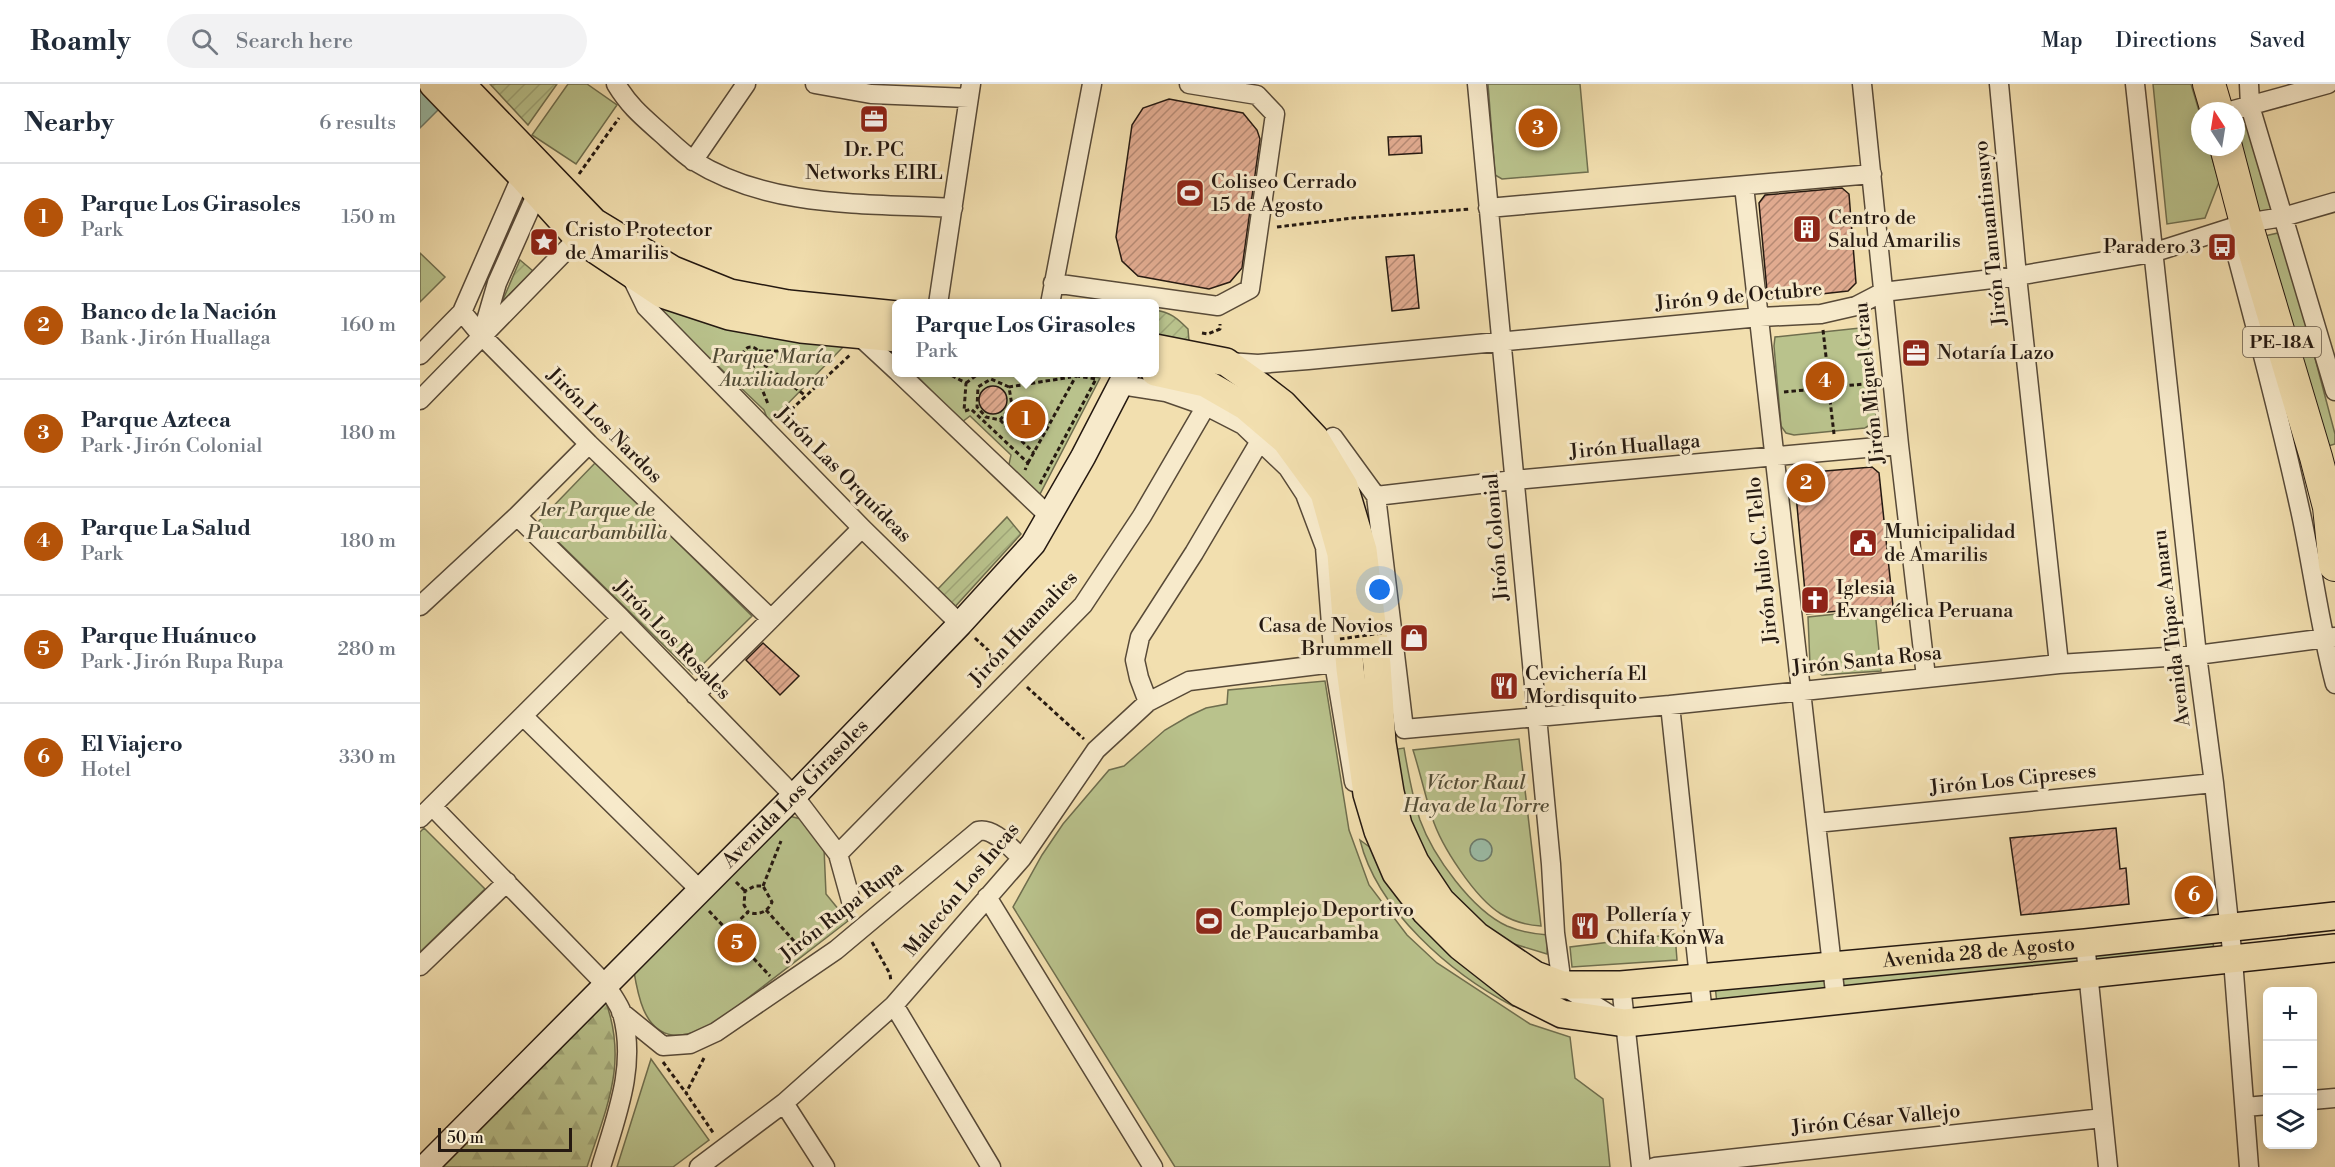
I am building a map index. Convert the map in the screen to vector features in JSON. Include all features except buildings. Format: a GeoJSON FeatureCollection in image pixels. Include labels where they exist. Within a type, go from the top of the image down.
{"type":"FeatureCollection","features":[{"type":"Feature","properties":{"kind":"highway"},"geometry":{"type":"LineString","coordinates":[[2209,84],[2214,102]]}},
{"type":"Feature","properties":{"kind":"highway","name":"PE-18A"},"geometry":{"type":"LineString","coordinates":[[2227,156],[2238,226],[2326,454],[2334,549]]}},
{"type":"Feature","properties":{"kind":"main road"},"geometry":{"type":"LineString","coordinates":[[433,84],[469,102],[533,175],[578,238],[662,294],[729,316],[860,337],[892,338]]}},
{"type":"Feature","properties":{"kind":"main road"},"geometry":{"type":"LineString","coordinates":[[533,175],[566,193],[594,222],[606,230],[673,270],[730,293],[788,304],[892,314]]}},
{"type":"Feature","properties":{"kind":"main road"},"geometry":{"type":"LineString","coordinates":[[1159,349],[1226,362]]}},
{"type":"Feature","properties":{"kind":"main road","name":"Avenida 28 de Agosto"},"geometry":{"type":"LineString","coordinates":[[1226,362],[1283,404],[1315,438],[1344,486],[1363,550],[1377,665],[1382,743],[1390,792],[1398,825],[1414,862],[1441,901],[1477,936],[1535,975],[1562,984],[1621,985],[2085,943],[2335,916]]}},
{"type":"Feature","properties":{"kind":"main road","name":"Avenida 28 de Agosto"},"geometry":{"type":"LineString","coordinates":[[1159,373],[1205,383],[1245,406],[1286,441],[1324,493],[1341,554],[1350,669],[1367,794],[1396,873],[1426,912],[1460,946],[1520,993],[1562,1014],[1625,1023],[2335,948]]}},
{"type":"Feature","properties":{"kind":"main road","name":"Avenida Los Girasoles"},"geometry":{"type":"LineString","coordinates":[[425,1167],[606,985],[704,900],[794,796],[960,624],[1033,544],[1124,379]]}},
{"type":"Feature","properties":{"kind":"street"},"geometry":{"type":"LineString","coordinates":[[616,84],[629,105],[693,161],[736,182],[771,194],[802,199],[953,208]]}},
{"type":"Feature","properties":{"kind":"street"},"geometry":{"type":"LineString","coordinates":[[693,161],[746,84]]}},
{"type":"Feature","properties":{"kind":"street"},"geometry":{"type":"LineString","coordinates":[[815,84],[871,94],[970,91],[939,299]]}},
{"type":"Feature","properties":{"kind":"street"},"geometry":{"type":"LineString","coordinates":[[1051,299],[1092,84]]}},
{"type":"Feature","properties":{"kind":"street"},"geometry":{"type":"LineString","coordinates":[[1053,283],[1218,306],[1250,289],[1275,114],[1257,89],[1189,84]]}},
{"type":"Feature","properties":{"kind":"street","name":"Jirón Colonial"},"geometry":{"type":"LineString","coordinates":[[1477,84],[1537,716],[1555,933],[1562,984]]}},
{"type":"Feature","properties":{"kind":"street","name":"Jirón Miguel Grau"},"geometry":{"type":"LineString","coordinates":[[1862,84],[1892,381],[1926,678]]}},
{"type":"Feature","properties":{"kind":"street","name":"Jirón Tanuantinsuyo"},"geometry":{"type":"LineString","coordinates":[[1999,84],[2017,276],[2059,664]]}},
{"type":"Feature","properties":{"kind":"street","name":"Avenida Túpac Amaru"},"geometry":{"type":"LineString","coordinates":[[2135,84],[2152,253],[2233,960],[2249,1167]]}},
{"type":"Feature","properties":{"kind":"street"},"geometry":{"type":"LineString","coordinates":[[2249,84],[2250,106],[2283,217],[2326,330],[2335,391]]}},
{"type":"Feature","properties":{"kind":"street"},"geometry":{"type":"LineString","coordinates":[[2245,107],[2328,84]]}},
{"type":"Feature","properties":{"kind":"street"},"geometry":{"type":"LineString","coordinates":[[1488,208],[1872,174]]}},
{"type":"Feature","properties":{"kind":"street"},"geometry":{"type":"LineString","coordinates":[[420,355],[462,312],[533,175]]}},
{"type":"Feature","properties":{"kind":"street"},"geometry":{"type":"LineString","coordinates":[[481,335],[533,175]]}},
{"type":"Feature","properties":{"kind":"street","name":"Jirón Julio C. Tello"},"geometry":{"type":"LineString","coordinates":[[1744,186],[1836,1001]]}},
{"type":"Feature","properties":{"kind":"street"},"geometry":{"type":"LineString","coordinates":[[2335,202],[2283,217],[2238,226],[2329,638],[2335,684]]}},
{"type":"Feature","properties":{"kind":"street","name":"Jirón 9 de Octubre"},"geometry":{"type":"LineString","coordinates":[[1226,362],[1272,363],[1760,317],[1821,314],[1856,306],[1883,292],[2017,276],[2152,253],[2238,226]]}},
{"type":"Feature","properties":{"kind":"street"},"geometry":{"type":"LineString","coordinates":[[420,400],[578,238]]}},
{"type":"Feature","properties":{"kind":"street","name":"Jirón Las Orquídeas"},"geometry":{"type":"LineString","coordinates":[[629,273],[646,307],[862,528],[960,624]]}},
{"type":"Feature","properties":{"kind":"street","name":"Jirón Los Nardos"},"geometry":{"type":"LineString","coordinates":[[462,312],[481,335],[589,444],[770,618]]}},
{"type":"Feature","properties":{"kind":"street"},"geometry":{"type":"LineString","coordinates":[[860,337],[892,366]]}},
{"type":"Feature","properties":{"kind":"street"},"geometry":{"type":"LineString","coordinates":[[903,377],[1049,516]]}},
{"type":"Feature","properties":{"kind":"street"},"geometry":{"type":"LineString","coordinates":[[1124,379],[1206,406],[1243,425],[1288,468],[1305,494],[1325,547],[1334,663],[1350,770],[1366,824],[1386,850]]}},
{"type":"Feature","properties":{"kind":"street","name":"Jirón Huamalies"},"geometry":{"type":"LineString","coordinates":[[837,854],[1083,605],[1142,516],[1206,406]]}},
{"type":"Feature","properties":{"kind":"street"},"geometry":{"type":"LineString","coordinates":[[1333,437],[1376,496]]}},
{"type":"Feature","properties":{"kind":"street"},"geometry":{"type":"LineString","coordinates":[[1149,702],[1139,678],[1135,660],[1140,637],[1194,553],[1260,441]]}},
{"type":"Feature","properties":{"kind":"street"},"geometry":{"type":"LineString","coordinates":[[421,601],[517,516],[589,444]]}},
{"type":"Feature","properties":{"kind":"street","name":"Jirón Huallaga"},"geometry":{"type":"LineString","coordinates":[[1376,496],[1514,480],[1899,445]]}},
{"type":"Feature","properties":{"kind":"street","name":"Jirón Santa Rosa"},"geometry":{"type":"LineString","coordinates":[[1376,496],[1404,729],[1670,705],[2059,664],[2197,655],[2329,638]]}},
{"type":"Feature","properties":{"kind":"street","name":"Jirón Los Rosales"},"geometry":{"type":"LineString","coordinates":[[517,516],[621,618],[794,796],[837,854],[851,901]]}},
{"type":"Feature","properties":{"kind":"street"},"geometry":{"type":"LineString","coordinates":[[695,695],[862,528]]}},
{"type":"Feature","properties":{"kind":"street"},"geometry":{"type":"LineString","coordinates":[[601,1167],[625,1090],[627,1046],[621,1012],[606,985],[507,882],[426,812],[621,618]]}},
{"type":"Feature","properties":{"kind":"street","name":"Malecón Los Incas"},"geometry":{"type":"LineString","coordinates":[[699,1167],[784,1103],[894,1005],[1022,858],[1096,750],[1149,702],[1189,681],[1334,663]]}},
{"type":"Feature","properties":{"kind":"street"},"geometry":{"type":"LineString","coordinates":[[1670,705],[1703,1015]]}},
{"type":"Feature","properties":{"kind":"street"},"geometry":{"type":"LineString","coordinates":[[523,716],[704,900]]}},
{"type":"Feature","properties":{"kind":"street","name":"Jirón Los Cipreses"},"geometry":{"type":"LineString","coordinates":[[1816,823],[2214,783]]}},
{"type":"Feature","properties":{"kind":"street","name":"Jirón Rupa Rupa"},"geometry":{"type":"LineString","coordinates":[[663,1046],[690,1044],[716,1032],[836,950],[978,831],[984,829],[992,832],[1022,858]]}},
{"type":"Feature","properties":{"kind":"street"},"geometry":{"type":"LineString","coordinates":[[420,966],[507,882]]}},
{"type":"Feature","properties":{"kind":"street"},"geometry":{"type":"LineString","coordinates":[[987,897],[1153,1167]]}},
{"type":"Feature","properties":{"kind":"street"},"geometry":{"type":"LineString","coordinates":[[2085,943],[2108,1167]]}},
{"type":"Feature","properties":{"kind":"street"},"geometry":{"type":"LineString","coordinates":[[1562,984],[1625,1023]]}},
{"type":"Feature","properties":{"kind":"street"},"geometry":{"type":"LineString","coordinates":[[1621,985],[1641,1167]]}},
{"type":"Feature","properties":{"kind":"street"},"geometry":{"type":"LineString","coordinates":[[894,1005],[991,1167]]}},
{"type":"Feature","properties":{"kind":"street"},"geometry":{"type":"LineString","coordinates":[[621,1012],[663,1046]]}},
{"type":"Feature","properties":{"kind":"street"},"geometry":{"type":"LineString","coordinates":[[2317,1100],[2335,1098]]}},
{"type":"Feature","properties":{"kind":"street"},"geometry":{"type":"LineString","coordinates":[[784,1103],[825,1167]]}},
{"type":"Feature","properties":{"kind":"street"},"geometry":{"type":"LineString","coordinates":[[2245,1107],[2263,1105]]}},
{"type":"Feature","properties":{"kind":"street","name":"Jirón César Vallejo"},"geometry":{"type":"LineString","coordinates":[[1654,1167],[2103,1118]]}},
{"type":"Feature","properties":{"kind":"path"},"geometry":{"type":"LineString","coordinates":[[566,193],[629,105]]}},
{"type":"Feature","properties":{"kind":"path"},"geometry":{"type":"LineString","coordinates":[[1259,230],[1353,218],[1488,208]]}},
{"type":"Feature","properties":{"kind":"path"},"geometry":{"type":"LineString","coordinates":[[1821,314],[1828,374]]}},
{"type":"Feature","properties":{"kind":"path"},"geometry":{"type":"LineString","coordinates":[[768,432],[806,396],[860,337]]}},
{"type":"Feature","properties":{"kind":"path"},"geometry":{"type":"LineString","coordinates":[[743,357],[745,348],[756,348],[759,351],[758,360],[752,364]]}},
{"type":"Feature","properties":{"kind":"path"},"geometry":{"type":"LineString","coordinates":[[743,357],[752,364],[770,412]]}},
{"type":"Feature","properties":{"kind":"path"},"geometry":{"type":"LineString","coordinates":[[720,364],[743,357]]}},
{"type":"Feature","properties":{"kind":"path"},"geometry":{"type":"LineString","coordinates":[[758,360],[806,396]]}},
{"type":"Feature","properties":{"kind":"path"},"geometry":{"type":"LineString","coordinates":[[1828,374],[1838,375],[1842,386],[1839,395],[1830,400],[1819,397],[1816,389],[1818,378],[1828,374]]}},
{"type":"Feature","properties":{"kind":"path"},"geometry":{"type":"LineString","coordinates":[[955,377],[966,383]]}},
{"type":"Feature","properties":{"kind":"path"},"geometry":{"type":"LineString","coordinates":[[964,411],[966,383],[974,377]]}},
{"type":"Feature","properties":{"kind":"path"},"geometry":{"type":"LineString","coordinates":[[1034,453],[1000,420],[986,417],[977,407],[978,387],[991,379],[1009,387],[1070,377]]}},
{"type":"Feature","properties":{"kind":"path"},"geometry":{"type":"LineString","coordinates":[[1022,475],[1075,377]]}},
{"type":"Feature","properties":{"kind":"path"},"geometry":{"type":"LineString","coordinates":[[1038,488],[1096,379],[1083,377]]}},
{"type":"Feature","properties":{"kind":"path"},"geometry":{"type":"LineString","coordinates":[[1842,386],[1892,381]]}},
{"type":"Feature","properties":{"kind":"path"},"geometry":{"type":"LineString","coordinates":[[1000,420],[1012,406],[1009,387]]}},
{"type":"Feature","properties":{"kind":"path"},"geometry":{"type":"LineString","coordinates":[[1768,394],[1816,389]]}},
{"type":"Feature","properties":{"kind":"path"},"geometry":{"type":"LineString","coordinates":[[1830,400],[1836,451]]}},
{"type":"Feature","properties":{"kind":"path"},"geometry":{"type":"LineString","coordinates":[[955,404],[964,411]]}},
{"type":"Feature","properties":{"kind":"path"},"geometry":{"type":"LineString","coordinates":[[1012,406],[1049,425]]}},
{"type":"Feature","properties":{"kind":"path"},"geometry":{"type":"LineString","coordinates":[[964,411],[970,409],[1028,463]]}},
{"type":"Feature","properties":{"kind":"path"},"geometry":{"type":"LineString","coordinates":[[1340,639],[1382,633]]}},
{"type":"Feature","properties":{"kind":"path"},"geometry":{"type":"LineString","coordinates":[[763,886],[783,833]]}},
{"type":"Feature","properties":{"kind":"path"},"geometry":{"type":"LineString","coordinates":[[735,881],[745,891],[744,905],[748,912]]}},
{"type":"Feature","properties":{"kind":"path"},"geometry":{"type":"LineString","coordinates":[[745,891],[755,886],[763,886]]}},
{"type":"Feature","properties":{"kind":"path"},"geometry":{"type":"LineString","coordinates":[[748,912],[760,913],[766,910],[772,902],[763,886]]}},
{"type":"Feature","properties":{"kind":"path"},"geometry":{"type":"LineString","coordinates":[[704,900],[729,932],[773,979]]}},
{"type":"Feature","properties":{"kind":"path"},"geometry":{"type":"LineString","coordinates":[[766,910],[806,953]]}},
{"type":"Feature","properties":{"kind":"path"},"geometry":{"type":"LineString","coordinates":[[729,932],[748,912]]}},
{"type":"Feature","properties":{"kind":"path"},"geometry":{"type":"LineString","coordinates":[[862,928],[877,948],[890,974],[894,1005]]}},
{"type":"Feature","properties":{"kind":"path"},"geometry":{"type":"LineString","coordinates":[[686,1093],[716,1032]]}},
{"type":"Feature","properties":{"kind":"path"},"geometry":{"type":"LineString","coordinates":[[663,1046],[661,1059],[724,1149]]}},
{"type":"Feature","properties":{"kind":"green space"},"geometry":{"type":"Polygon","coordinates":[[[490,84],[557,84],[528,125],[490,84]]]}},
{"type":"Feature","properties":{"kind":"green space"},"geometry":{"type":"Polygon","coordinates":[[[568,84],[587,84],[617,105],[576,164],[532,135],[568,84]]]}},
{"type":"Feature","properties":{"kind":"green space"},"geometry":{"type":"Polygon","coordinates":[[[1488,84],[1580,84],[1588,172],[1502,179],[1495,175],[1488,84]]]}},
{"type":"Feature","properties":{"kind":"green space"},"geometry":{"type":"Polygon","coordinates":[[[2153,84],[2191,84],[2196,102],[2191,102],[2191,156],[2212,156],[2219,182],[2205,218],[2167,224],[2153,84]]]}},
{"type":"Feature","properties":{"kind":"green space"},"geometry":{"type":"Polygon","coordinates":[[[2245,116],[2272,211],[2255,214],[2242,156],[2245,156],[2245,116]]]}},
{"type":"Feature","properties":{"kind":"green space"},"geometry":{"type":"Polygon","coordinates":[[[2278,233],[2310,330],[2286,336],[2260,237],[2278,233]]]}},
{"type":"Feature","properties":{"kind":"green space"},"geometry":{"type":"Polygon","coordinates":[[[420,253],[445,277],[420,302],[420,253]]]}},
{"type":"Feature","properties":{"kind":"green space"},"geometry":{"type":"Polygon","coordinates":[[[520,260],[533,271],[502,302],[520,260]]]}},
{"type":"Feature","properties":{"kind":"green space","name":"Parque María Auxiliadora"},"geometry":{"type":"Polygon","coordinates":[[[650,301],[847,343],[769,423],[764,410],[650,301]]]}},
{"type":"Feature","properties":{"kind":"green space"},"geometry":{"type":"Polygon","coordinates":[[[1159,311],[1169,314],[1188,329],[1189,341],[1159,337],[1159,311]]]}},
{"type":"Feature","properties":{"kind":"green space"},"geometry":{"type":"Polygon","coordinates":[[[1860,328],[1866,331],[1868,339],[1876,415],[1873,423],[1865,428],[1794,435],[1786,433],[1781,426],[1775,337],[1860,328]]]}},
{"type":"Feature","properties":{"kind":"green space"},"geometry":{"type":"Polygon","coordinates":[[[2311,343],[2335,434],[2335,444],[2321,448],[2296,347],[2311,343]]]}},
{"type":"Feature","properties":{"kind":"green space"},"geometry":{"type":"Polygon","coordinates":[[[918,377],[1100,378],[1039,496],[1008,469],[1011,455],[970,416],[962,422],[918,377]]]}},
{"type":"Feature","properties":{"kind":"green space","name":"1er Parque de Paucarbambilla"},"geometry":{"type":"Polygon","coordinates":[[[596,462],[752,616],[693,674],[538,522],[596,462]]]}},
{"type":"Feature","properties":{"kind":"green space"},"geometry":{"type":"Polygon","coordinates":[[[1007,517],[1021,534],[952,610],[936,591],[1007,517]]]}},
{"type":"Feature","properties":{"kind":"green space"},"geometry":{"type":"Polygon","coordinates":[[[1875,610],[1881,671],[1822,675],[1810,665],[1808,617],[1875,610]]]}},
{"type":"Feature","properties":{"kind":"green space","name":"Complejo Deportivo de Paucarbamba"},"geometry":{"type":"Polygon","coordinates":[[[1325,681],[1349,830],[1369,885],[1407,935],[1437,963],[1530,1024],[1570,1037],[1575,1078],[1603,1099],[1610,1167],[1175,1167],[1013,907],[1042,855],[1063,824],[1109,770],[1124,766],[1165,730],[1189,716],[1206,708],[1227,704],[1228,690],[1325,681]]]}},
{"type":"Feature","properties":{"kind":"green space","name":"Víctor Raul Haya de la Torre"},"geometry":{"type":"Polygon","coordinates":[[[1519,739],[1541,926],[1520,923],[1501,914],[1470,884],[1436,829],[1413,750],[1519,739]]]}},
{"type":"Feature","properties":{"kind":"green space"},"geometry":{"type":"Polygon","coordinates":[[[1404,748],[1412,793],[1420,820],[1444,865],[1480,908],[1494,918],[1517,930],[1548,935],[1547,954],[1501,940],[1446,887],[1413,836],[1391,750],[1404,748]]]}},
{"type":"Feature","properties":{"kind":"green space"},"geometry":{"type":"Polygon","coordinates":[[[789,816],[805,820],[824,848],[826,894],[848,921],[709,1028],[681,1035],[662,1032],[654,1025],[643,1008],[633,966],[789,816]]]}},
{"type":"Feature","properties":{"kind":"green space"},"geometry":{"type":"Polygon","coordinates":[[[424,828],[485,889],[420,952],[420,832],[424,828]]]}},
{"type":"Feature","properties":{"kind":"green space"},"geometry":{"type":"Polygon","coordinates":[[[1360,840],[1379,854],[1513,1001],[1513,1006],[1465,976],[1420,937],[1382,891],[1369,866],[1360,840]]]}},
{"type":"Feature","properties":{"kind":"green space"},"geometry":{"type":"Polygon","coordinates":[[[1675,934],[1677,960],[1572,967],[1570,947],[1675,934]]]}},
{"type":"Feature","properties":{"kind":"green space"},"geometry":{"type":"Polygon","coordinates":[[[2212,938],[2215,954],[2094,967],[2093,951],[2212,938]]]}},
{"type":"Feature","properties":{"kind":"green space"},"geometry":{"type":"Polygon","coordinates":[[[2081,952],[2082,969],[1843,990],[1841,973],[2081,952]]]}},
{"type":"Feature","properties":{"kind":"green space"},"geometry":{"type":"Polygon","coordinates":[[[1826,974],[1828,992],[1717,1004],[1715,985],[1826,974]]]}},
{"type":"Feature","properties":{"kind":"green space"},"geometry":{"type":"Polygon","coordinates":[[[604,997],[615,1042],[615,1063],[608,1103],[587,1167],[437,1167],[604,997]]]}},
{"type":"Feature","properties":{"kind":"green space"},"geometry":{"type":"Polygon","coordinates":[[[651,1059],[709,1140],[673,1167],[617,1167],[651,1059]]]}},
{"type":"Feature","properties":{"kind":"shaded area"},"geometry":{"type":"Polygon","coordinates":[[[420,84],[464,84],[420,128],[420,84]]]}},
{"type":"Feature","properties":{"kind":"shaded area"},"geometry":{"type":"Polygon","coordinates":[[[1481,839],[1489,842],[1492,850],[1489,858],[1481,861],[1473,858],[1470,850],[1473,842],[1481,839]]]}},
{"type":"Feature","properties":{"kind":"place","name":"Dr. PC Networks EIRL"},"geometry":{"type":"Point","coordinates":[874,119]}},
{"type":"Feature","properties":{"kind":"place","name":"Parque Azteca"},"geometry":{"type":"Point","coordinates":[1538,128]}},
{"type":"Feature","properties":{"kind":"place","name":"Coliseo Cerrado 15 de Agosto"},"geometry":{"type":"Point","coordinates":[1190,193]}},
{"type":"Feature","properties":{"kind":"place","name":"Centro de Salud Amarilis"},"geometry":{"type":"Point","coordinates":[1807,229]}},
{"type":"Feature","properties":{"kind":"place","name":"Cristo Protector de Amarilis"},"geometry":{"type":"Point","coordinates":[544,242]}},
{"type":"Feature","properties":{"kind":"place","name":"Paradero 3"},"geometry":{"type":"Point","coordinates":[2222,247]}},
{"type":"Feature","properties":{"kind":"place","name":"Notaría Lazo"},"geometry":{"type":"Point","coordinates":[1916,353]}},
{"type":"Feature","properties":{"kind":"place","name":"Parque La Salud"},"geometry":{"type":"Point","coordinates":[1825,381]}},
{"type":"Feature","properties":{"kind":"place","name":"Parque Los Girasoles"},"geometry":{"type":"Point","coordinates":[1026,419]}},
{"type":"Feature","properties":{"kind":"place","name":"Banco de la Nación"},"geometry":{"type":"Point","coordinates":[1806,483]}},
{"type":"Feature","properties":{"kind":"place","name":"Municipalidad de Amarilis"},"geometry":{"type":"Point","coordinates":[1863,543]}},
{"type":"Feature","properties":{"kind":"place","name":"Iglesia Evangélica Peruana"},"geometry":{"type":"Point","coordinates":[1815,600]}},
{"type":"Feature","properties":{"kind":"place","name":"Casa de Novios Brummell"},"geometry":{"type":"Point","coordinates":[1414,638]}},
{"type":"Feature","properties":{"kind":"place","name":"Cevichería El Mordisquito"},"geometry":{"type":"Point","coordinates":[1504,686]}},
{"type":"Feature","properties":{"kind":"place","name":"El Viajero"},"geometry":{"type":"Point","coordinates":[2194,895]}},
{"type":"Feature","properties":{"kind":"place","name":"Complejo Deportivo de Paucarbamba"},"geometry":{"type":"Point","coordinates":[1209,921]}},
{"type":"Feature","properties":{"kind":"place","name":"Pollería y Chifa KonWa"},"geometry":{"type":"Point","coordinates":[1585,926]}},
{"type":"Feature","properties":{"kind":"place","name":"Parque Huánuco"},"geometry":{"type":"Point","coordinates":[737,943]}}]}
